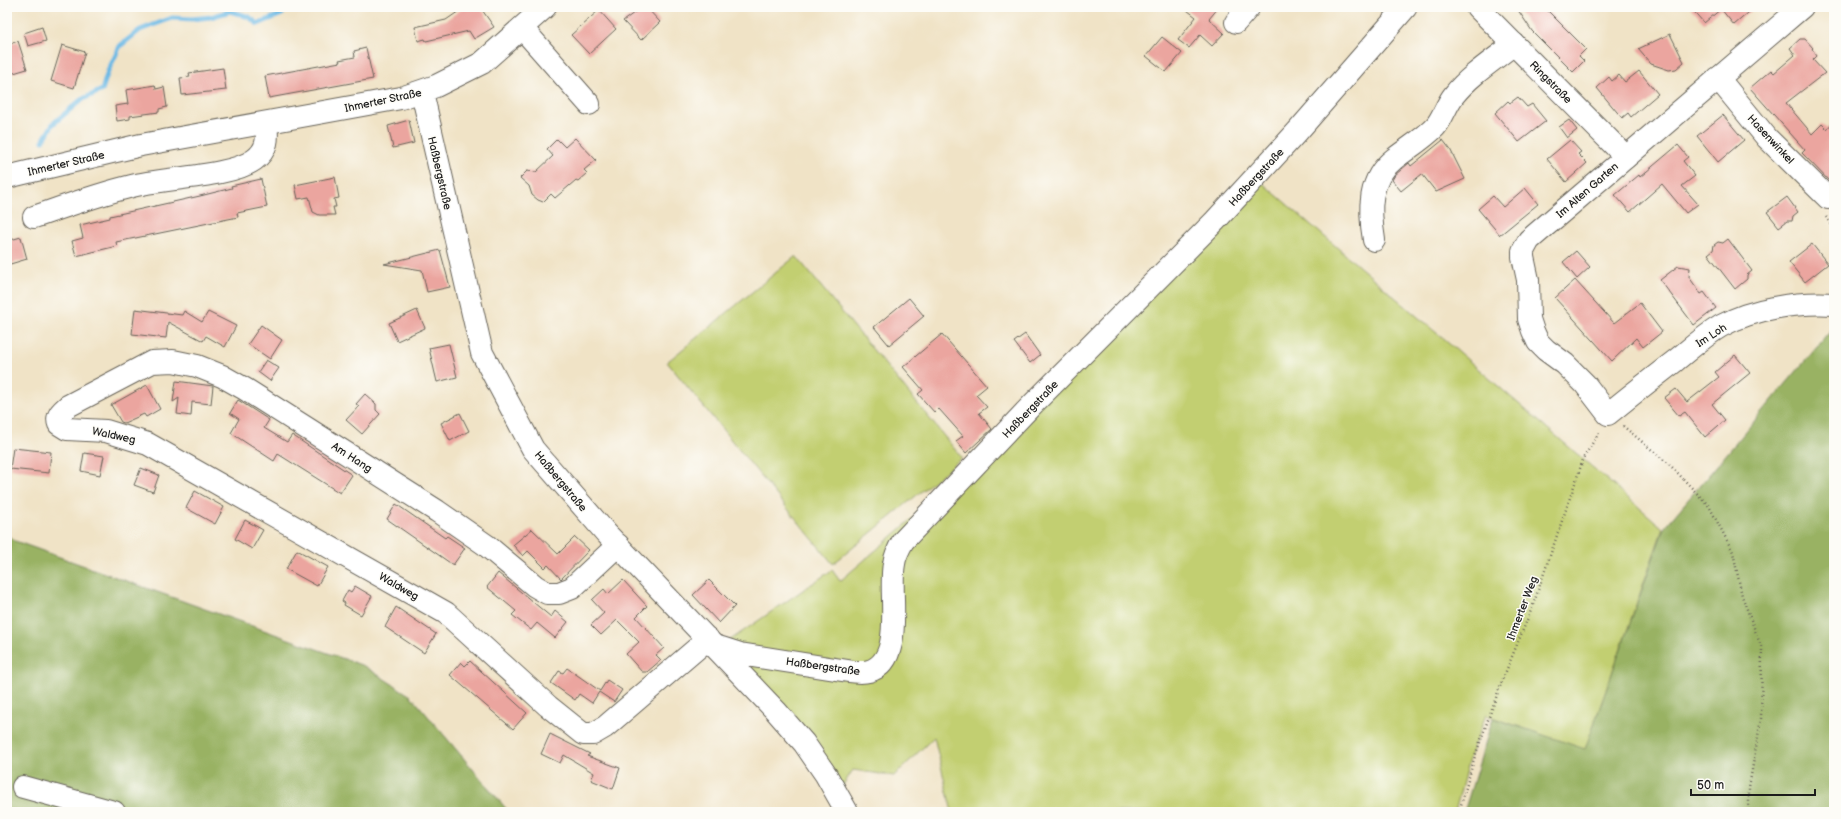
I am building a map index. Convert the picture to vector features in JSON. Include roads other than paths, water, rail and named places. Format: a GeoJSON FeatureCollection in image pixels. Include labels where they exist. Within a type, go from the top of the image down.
{"type":"FeatureCollection","features":[{"type":"Feature","properties":{"kind":"street","name":"Ihmerter Straße"},"geometry":{"type":"LineString","coordinates":[[7,177],[141,145],[401,98],[422,92],[482,62],[545,7]]}},
{"type":"Feature","properties":{"kind":"street","name":"Haßbergstraße"},"geometry":{"type":"LineString","coordinates":[[422,92],[482,353],[533,449],[578,502],[711,642],[740,654],[862,672],[870,671],[882,663],[891,649],[894,564],[897,552],[903,541],[1032,406],[1215,221],[1297,132],[1406,7]]}},
{"type":"Feature","properties":{"kind":"street","name":"Ringstraße"},"geometry":{"type":"LineString","coordinates":[[1477,7],[1626,157]]}},
{"type":"Feature","properties":{"kind":"street","name":"Im Alten Garten"},"geometry":{"type":"LineString","coordinates":[[1608,414],[1585,384],[1538,342],[1529,319],[1528,280],[1523,251],[1533,237],[1802,7]]}},
{"type":"Feature","properties":{"kind":"street"},"geometry":{"type":"LineString","coordinates":[[522,28],[590,104]]}},
{"type":"Feature","properties":{"kind":"street"},"geometry":{"type":"LineString","coordinates":[[1374,240],[1370,214],[1372,195],[1379,175],[1393,159],[1416,145],[1436,125],[1454,96],[1476,75],[1514,44]]}},
{"type":"Feature","properties":{"kind":"street","name":"Hasenwinkel"},"geometry":{"type":"LineString","coordinates":[[1718,78],[1768,138],[1828,198]]}},
{"type":"Feature","properties":{"kind":"street"},"geometry":{"type":"LineString","coordinates":[[34,217],[98,195],[133,186],[216,173],[247,164],[255,160],[266,147],[268,139],[266,123]]}},
{"type":"Feature","properties":{"kind":"street","name":"Im Loh"},"geometry":{"type":"LineString","coordinates":[[1608,414],[1695,345],[1722,326],[1756,313],[1778,308],[1820,303],[1834,304]]}},
{"type":"Feature","properties":{"kind":"street","name":"Am Hang"},"geometry":{"type":"LineString","coordinates":[[62,410],[152,362],[173,361],[192,364],[207,369],[245,389],[437,511],[486,545],[535,586],[547,593],[559,593],[572,588],[618,545]]}},
{"type":"Feature","properties":{"kind":"street","name":"Waldweg"},"geometry":{"type":"LineString","coordinates":[[62,410],[58,420],[63,428],[106,431],[148,444],[446,612],[548,706],[583,734],[594,734],[605,727],[711,642]]}},
{"type":"Feature","properties":{"kind":"street"},"geometry":{"type":"LineString","coordinates":[[711,642],[804,743],[826,775],[846,812]]}},
{"type":"Feature","properties":{"kind":"street"},"geometry":{"type":"LineString","coordinates":[[23,787],[114,812]]}},
{"type":"Feature","properties":{"kind":"waterway"},"geometry":{"type":"LineString","coordinates":[[43,141],[53,124],[81,100],[102,90],[108,71],[120,46],[140,30],[172,18],[192,19],[211,17],[230,11],[249,17],[258,24],[282,14]]}}]}
